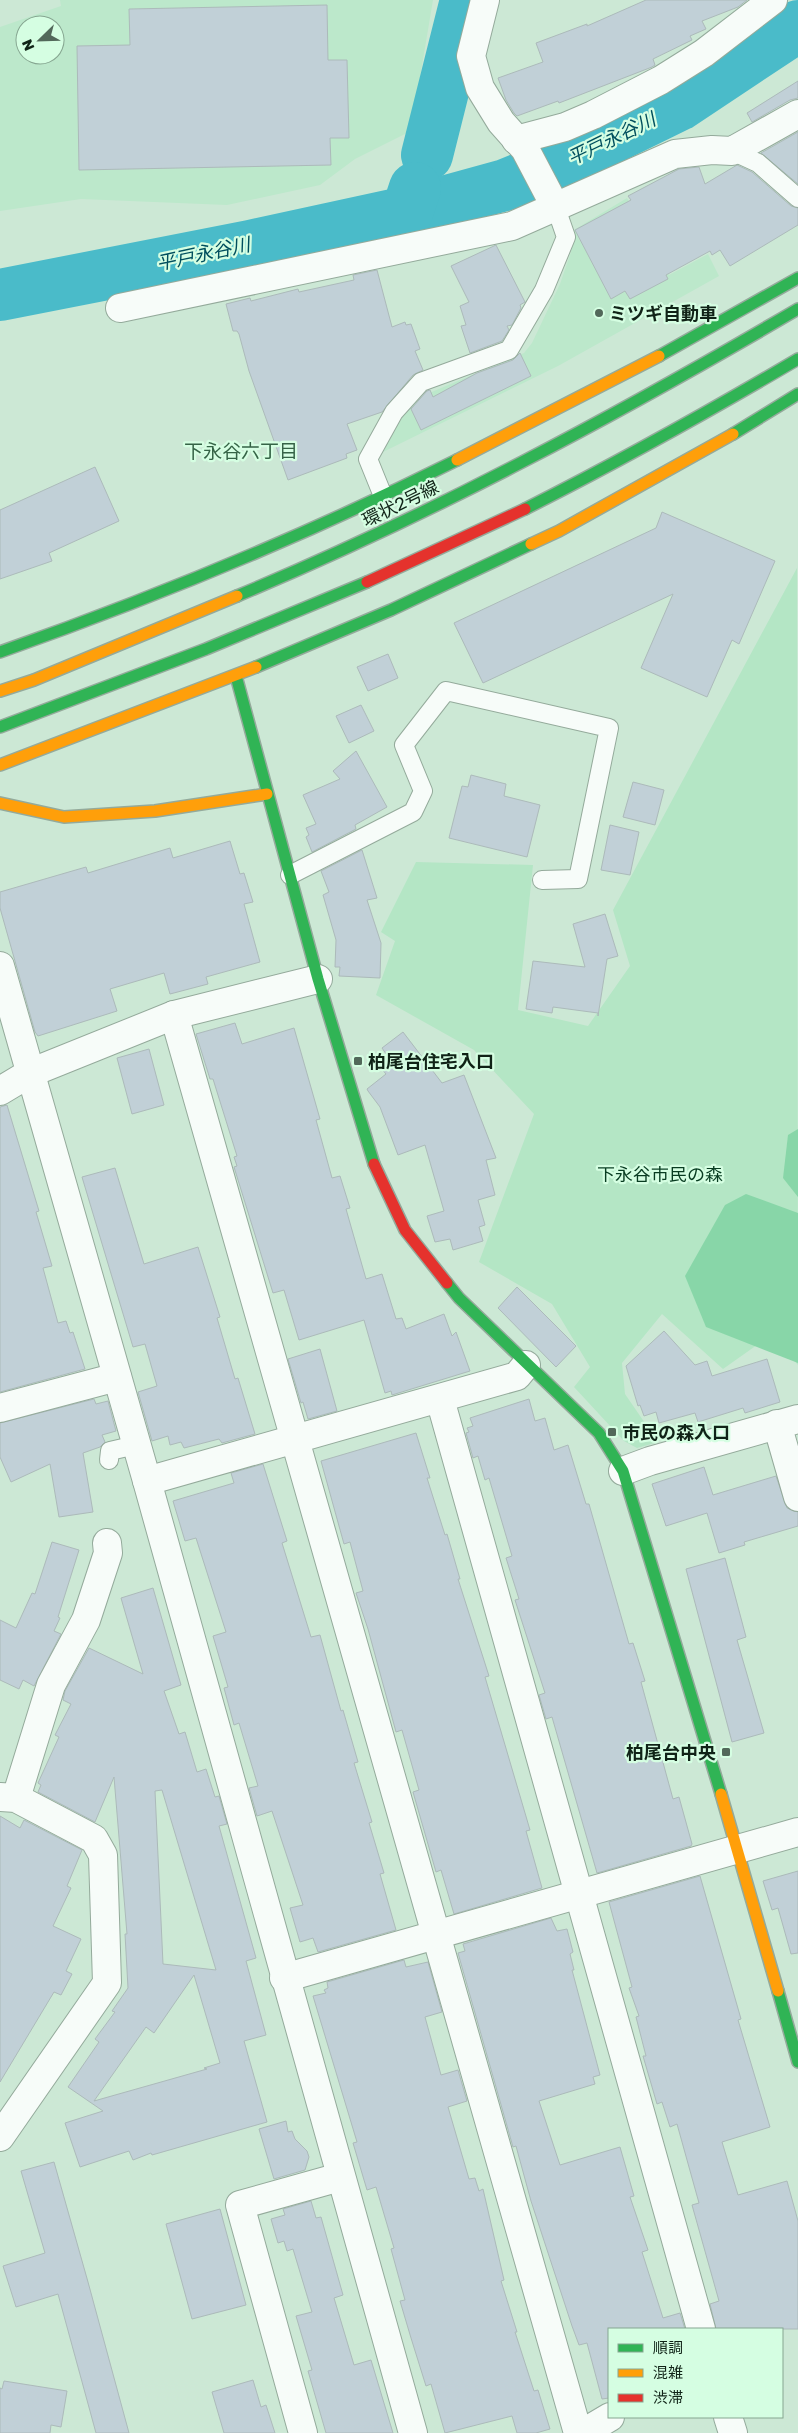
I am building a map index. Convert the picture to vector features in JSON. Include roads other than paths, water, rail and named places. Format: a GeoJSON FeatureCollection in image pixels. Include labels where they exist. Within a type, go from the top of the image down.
{"type":"FeatureCollection","features":[{"type":"Feature","properties":{"kind":"main road"},"geometry":{"type":"LineString","coordinates":[[0,652],[155,596],[382,496],[545,416],[754,305],[798,278]]}},
{"type":"Feature","properties":{"kind":"main road","name":"環状2号線"},"geometry":{"type":"LineString","coordinates":[[0,691],[34,680],[286,575],[364,540],[581,433],[707,364],[798,309]]}},
{"type":"Feature","properties":{"kind":"main road"},"geometry":{"type":"LineString","coordinates":[[0,727],[176,662],[293,615],[426,556],[544,499],[663,437],[798,359]]}},
{"type":"Feature","properties":{"kind":"main road"},"geometry":{"type":"LineString","coordinates":[[0,765],[236,676],[391,610],[558,531],[716,444],[798,394]]}},
{"type":"Feature","properties":{"kind":"main road"},"geometry":{"type":"LineString","coordinates":[[236,676],[318,979],[373,1162],[405,1230],[459,1298],[526,1365],[599,1433],[622,1471],[738,1849],[798,2062]]}},
{"type":"Feature","properties":{"kind":"main road"},"geometry":{"type":"LineString","coordinates":[[0,803],[64,817],[154,811],[268,794]]}},
{"type":"Feature","properties":{"kind":"street"},"geometry":{"type":"LineString","coordinates":[[485,0],[471,56],[480,88],[501,122],[520,144],[556,208]]}},
{"type":"Feature","properties":{"kind":"street"},"geometry":{"type":"LineString","coordinates":[[520,144],[593,115],[661,80],[704,52],[773,0]]}},
{"type":"Feature","properties":{"kind":"street"},"geometry":{"type":"LineString","coordinates":[[120,308],[512,226],[675,154],[712,150],[732,151],[798,114]]}},
{"type":"Feature","properties":{"kind":"street"},"geometry":{"type":"LineString","coordinates":[[0,966],[147,1481],[284,1978],[413,2433]]}},
{"type":"Feature","properties":{"kind":"street"},"geometry":{"type":"LineString","coordinates":[[0,1092],[30,1073],[174,1016],[318,979]]}},
{"type":"Feature","properties":{"kind":"street"},"geometry":{"type":"LineString","coordinates":[[174,1016],[434,1935],[578,2433]]}},
{"type":"Feature","properties":{"kind":"street"},"geometry":{"type":"LineString","coordinates":[[147,1481],[517,1376],[526,1365]]}},
{"type":"Feature","properties":{"kind":"street"},"geometry":{"type":"LineString","coordinates":[[0,1408],[117,1377]]}},
{"type":"Feature","properties":{"kind":"street"},"geometry":{"type":"LineString","coordinates":[[440,1399],[701,2328]]}},
{"type":"Feature","properties":{"kind":"street"},"geometry":{"type":"LineString","coordinates":[[622,1471],[788,1422],[798,1497]]}},
{"type":"Feature","properties":{"kind":"street"},"geometry":{"type":"LineString","coordinates":[[0,2137],[107,1983],[103,1855],[94,1839],[8,1797],[51,1685],[86,1620],[108,1553],[107,1543]]}},
{"type":"Feature","properties":{"kind":"street"},"geometry":{"type":"LineString","coordinates":[[284,1978],[798,1832]]}},
{"type":"Feature","properties":{"kind":"street"},"geometry":{"type":"LineString","coordinates":[[303,2433],[240,2205],[340,2177]]}},
{"type":"Feature","properties":{"kind":"street"},"geometry":{"type":"LineString","coordinates":[[583,2433],[608,2418]]}},
{"type":"Feature","properties":{"kind":"street"},"geometry":{"type":"LineString","coordinates":[[728,2418],[733,2433]]}},
{"type":"Feature","properties":{"kind":"lane"},"geometry":{"type":"LineString","coordinates":[[732,151],[758,163],[798,198]]}},
{"type":"Feature","properties":{"kind":"lane"},"geometry":{"type":"LineString","coordinates":[[382,496],[368,459],[394,412],[421,382],[509,350],[544,290],[566,237],[556,208]]}},
{"type":"Feature","properties":{"kind":"lane"},"geometry":{"type":"LineString","coordinates":[[290,876],[413,812],[423,791],[404,745],[446,692],[609,728],[578,878],[542,880]]}},
{"type":"Feature","properties":{"kind":"lane"},"geometry":{"type":"LineString","coordinates":[[109,1460],[110,1451],[136,1445]]}},
{"type":"Feature","properties":{"kind":"waterway","name":"平戸永谷川"},"geometry":{"type":"LineString","coordinates":[[427,155],[466,0]]}},
{"type":"Feature","properties":{"kind":"waterway","name":"平戸永谷川"},"geometry":{"type":"LineString","coordinates":[[407,212],[505,185],[567,160],[679,105],[798,26]]}},
{"type":"Feature","properties":{"kind":"waterway","name":"平戸永谷川"},"geometry":{"type":"LineString","coordinates":[[0,295],[250,246],[407,212],[415,188]]}},
{"type":"Feature","properties":{"kind":"place","name":"ミツギ自動車"},"geometry":{"type":"Point","coordinates":[599,313]}},
{"type":"Feature","properties":{"kind":"place","name":"柏尾台住宅入口"},"geometry":{"type":"Point","coordinates":[358,1061]}},
{"type":"Feature","properties":{"kind":"place","name":"市民の森入口"},"geometry":{"type":"Point","coordinates":[612,1432]}},
{"type":"Feature","properties":{"kind":"place","name":"柏尾台中央"},"geometry":{"type":"Point","coordinates":[726,1752]}},
{"type":"Feature","properties":{"kind":"district","name":"下永谷六丁目"},"geometry":{"type":"Point","coordinates":[241,450]}},
{"type":"Feature","properties":{"kind":"park label","name":"下永谷市民の森"},"geometry":{"type":"Point","coordinates":[660,1174]}}]}
